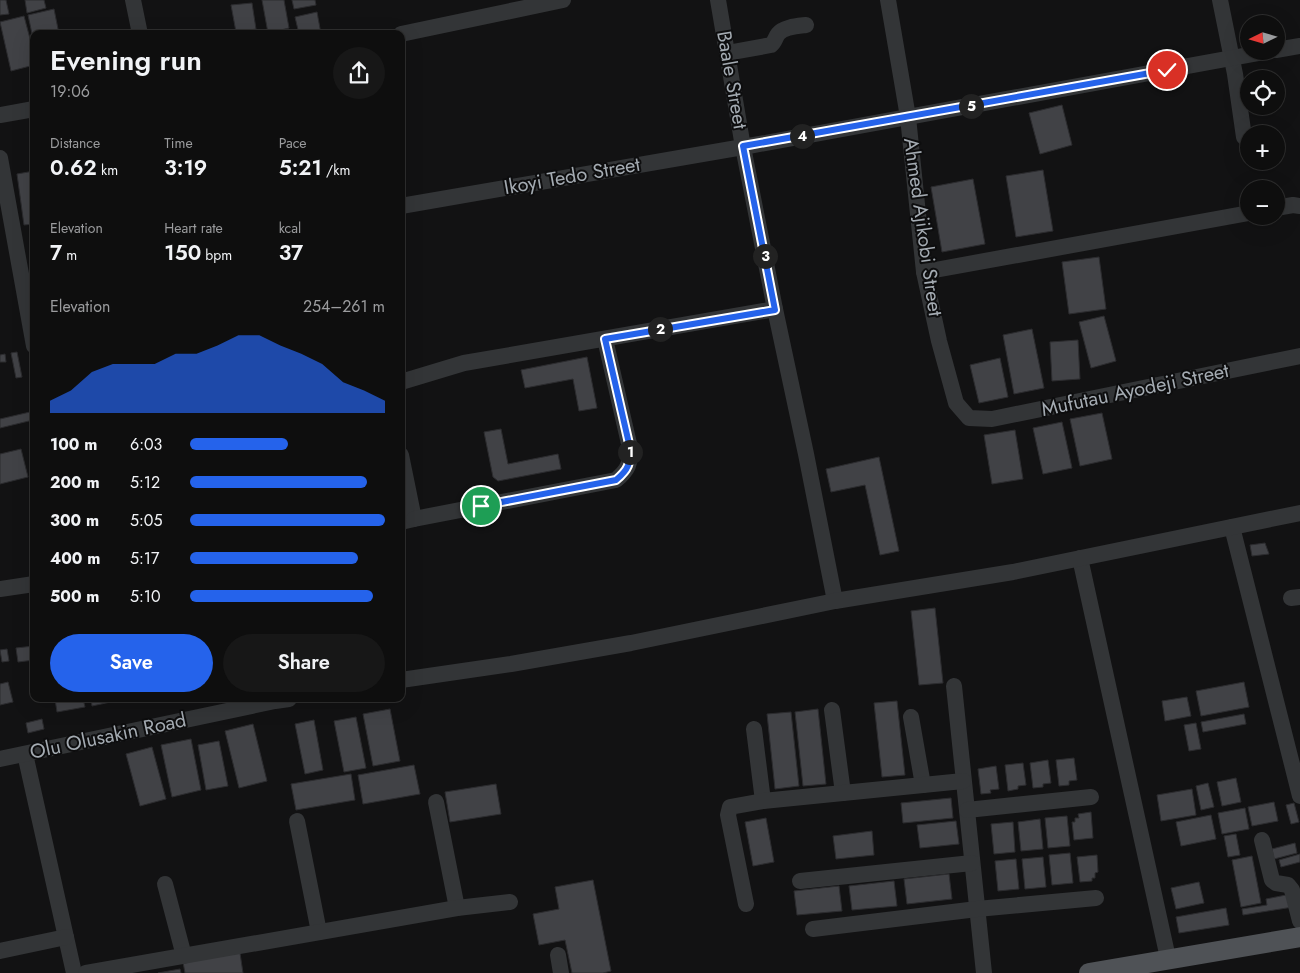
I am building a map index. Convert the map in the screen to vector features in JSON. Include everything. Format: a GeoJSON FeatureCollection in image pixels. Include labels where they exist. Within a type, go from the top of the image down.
{"type":"FeatureCollection","features":[{"type":"Feature","properties":{"kind":"main road"},"geometry":{"type":"LineString","coordinates":[[1089,973],[1300,937]]}},
{"type":"Feature","properties":{"kind":"street"},"geometry":{"type":"LineString","coordinates":[[133,0],[139,30]]}},
{"type":"Feature","properties":{"kind":"street"},"geometry":{"type":"LineString","coordinates":[[405,33],[540,2],[563,0]]}},
{"type":"Feature","properties":{"kind":"street","name":"Baale Street"},"geometry":{"type":"LineString","coordinates":[[718,0],[743,146],[775,310],[836,601]]}},
{"type":"Feature","properties":{"kind":"street","name":"Ahmed Ajikobi Street"},"geometry":{"type":"LineString","coordinates":[[888,0],[908,117],[924,272],[939,341],[956,403],[969,418]]}},
{"type":"Feature","properties":{"kind":"street"},"geometry":{"type":"LineString","coordinates":[[1220,0],[1232,58],[1242,125]]}},
{"type":"Feature","properties":{"kind":"street"},"geometry":{"type":"LineString","coordinates":[[727,53],[771,45],[781,30],[806,24]]}},
{"type":"Feature","properties":{"kind":"street"},"geometry":{"type":"LineString","coordinates":[[1285,48],[1300,46]]}},
{"type":"Feature","properties":{"kind":"street","name":"Ikoyi Tedo Street"},"geometry":{"type":"LineString","coordinates":[[405,205],[1240,57]]}},
{"type":"Feature","properties":{"kind":"street"},"geometry":{"type":"LineString","coordinates":[[0,115],[30,110]]}},
{"type":"Feature","properties":{"kind":"street"},"geometry":{"type":"LineString","coordinates":[[0,158],[30,324]]}},
{"type":"Feature","properties":{"kind":"street"},"geometry":{"type":"LineString","coordinates":[[1285,206],[1300,206]]}},
{"type":"Feature","properties":{"kind":"street"},"geometry":{"type":"LineString","coordinates":[[924,272],[1240,215]]}},
{"type":"Feature","properties":{"kind":"street"},"geometry":{"type":"LineString","coordinates":[[405,381],[464,363],[775,310]]}},
{"type":"Feature","properties":{"kind":"street"},"geometry":{"type":"LineString","coordinates":[[405,493],[408,521],[616,480],[628,469],[630,448],[605,339]]}},
{"type":"Feature","properties":{"kind":"street","name":"Mufutau Ayodeji Street"},"geometry":{"type":"LineString","coordinates":[[969,418],[992,420],[1300,356]]}},
{"type":"Feature","properties":{"kind":"street"},"geometry":{"type":"LineString","coordinates":[[405,679],[511,664],[631,643],[836,601],[1014,572],[1300,513]]}},
{"type":"Feature","properties":{"kind":"street"},"geometry":{"type":"LineString","coordinates":[[1232,527],[1300,796]]}},
{"type":"Feature","properties":{"kind":"street"},"geometry":{"type":"LineString","coordinates":[[1080,558],[1168,958]]}},
{"type":"Feature","properties":{"kind":"street"},"geometry":{"type":"LineString","coordinates":[[0,589],[30,585]]}},
{"type":"Feature","properties":{"kind":"street"},"geometry":{"type":"LineString","coordinates":[[954,686],[984,973]]}},
{"type":"Feature","properties":{"kind":"street","name":"Olu Olusakin Road"},"geometry":{"type":"LineString","coordinates":[[0,759],[265,702]]}},
{"type":"Feature","properties":{"kind":"street"},"geometry":{"type":"LineString","coordinates":[[832,710],[843,793]]}},
{"type":"Feature","properties":{"kind":"street"},"geometry":{"type":"LineString","coordinates":[[911,717],[923,785]]}},
{"type":"Feature","properties":{"kind":"street"},"geometry":{"type":"LineString","coordinates":[[754,729],[763,801]]}},
{"type":"Feature","properties":{"kind":"street"},"geometry":{"type":"LineString","coordinates":[[25,754],[74,973]]}},
{"type":"Feature","properties":{"kind":"street"},"geometry":{"type":"LineString","coordinates":[[746,904],[728,815],[730,807],[763,801],[963,781]]}},
{"type":"Feature","properties":{"kind":"street"},"geometry":{"type":"LineString","coordinates":[[967,810],[1091,797]]}},
{"type":"Feature","properties":{"kind":"street"},"geometry":{"type":"LineString","coordinates":[[436,802],[457,908]]}},
{"type":"Feature","properties":{"kind":"street"},"geometry":{"type":"LineString","coordinates":[[297,821],[319,932]]}},
{"type":"Feature","properties":{"kind":"street"},"geometry":{"type":"LineString","coordinates":[[1262,840],[1272,880],[1276,883],[1288,885],[1292,890],[1300,921]]}},
{"type":"Feature","properties":{"kind":"street"},"geometry":{"type":"LineString","coordinates":[[800,881],[972,863]]}},
{"type":"Feature","properties":{"kind":"street"},"geometry":{"type":"LineString","coordinates":[[165,884],[184,956]]}},
{"type":"Feature","properties":{"kind":"street"},"geometry":{"type":"LineString","coordinates":[[813,929],[977,909],[1096,898]]}},
{"type":"Feature","properties":{"kind":"street"},"geometry":{"type":"LineString","coordinates":[[86,973],[457,908],[510,902]]}},
{"type":"Feature","properties":{"kind":"street"},"geometry":{"type":"LineString","coordinates":[[0,951],[66,937]]}},
{"type":"Feature","properties":{"kind":"street"},"geometry":{"type":"LineString","coordinates":[[558,955],[561,973]]}},
{"type":"Feature","properties":{"kind":"building"},"geometry":{"type":"Polygon","coordinates":[[[0,0],[6,0],[9,14],[0,15],[0,0]]]}},
{"type":"Feature","properties":{"kind":"building"},"geometry":{"type":"Polygon","coordinates":[[[25,0],[44,0],[46,8],[27,13],[25,0]]]}},
{"type":"Feature","properties":{"kind":"building"},"geometry":{"type":"Polygon","coordinates":[[[262,0],[284,0],[289,28],[267,30],[262,0]]]}},
{"type":"Feature","properties":{"kind":"building"},"geometry":{"type":"Polygon","coordinates":[[[292,0],[315,0],[316,5],[294,9],[292,0]]]}},
{"type":"Feature","properties":{"kind":"building"},"geometry":{"type":"Polygon","coordinates":[[[252,3],[256,29],[236,30],[231,5],[252,3]]]}},
{"type":"Feature","properties":{"kind":"building"},"geometry":{"type":"Polygon","coordinates":[[[54,9],[58,30],[31,30],[28,15],[54,9]]]}},
{"type":"Feature","properties":{"kind":"building"},"geometry":{"type":"Polygon","coordinates":[[[317,12],[320,30],[298,30],[295,17],[317,12]]]}},
{"type":"Feature","properties":{"kind":"building"},"geometry":{"type":"Polygon","coordinates":[[[24,16],[30,39],[30,66],[11,71],[0,22],[24,16]]]}},
{"type":"Feature","properties":{"kind":"building"},"geometry":{"type":"Polygon","coordinates":[[[1062,105],[1072,145],[1040,154],[1029,113],[1062,105]]]}},
{"type":"Feature","properties":{"kind":"building"},"geometry":{"type":"Polygon","coordinates":[[[1043,170],[1053,231],[1016,237],[1006,176],[1043,170]]]}},
{"type":"Feature","properties":{"kind":"building"},"geometry":{"type":"Polygon","coordinates":[[[30,172],[30,224],[24,225],[17,174],[30,172]]]}},
{"type":"Feature","properties":{"kind":"building"},"geometry":{"type":"Polygon","coordinates":[[[973,179],[985,244],[942,252],[931,187],[973,179]]]}},
{"type":"Feature","properties":{"kind":"building"},"geometry":{"type":"Polygon","coordinates":[[[1099,257],[1106,309],[1069,314],[1062,262],[1099,257]]]}},
{"type":"Feature","properties":{"kind":"building"},"geometry":{"type":"Polygon","coordinates":[[[1104,316],[1116,361],[1091,368],[1079,322],[1104,316]]]}},
{"type":"Feature","properties":{"kind":"building"},"geometry":{"type":"Polygon","coordinates":[[[1032,329],[1044,388],[1014,394],[1003,335],[1032,329]]]}},
{"type":"Feature","properties":{"kind":"building"},"geometry":{"type":"Polygon","coordinates":[[[1078,340],[1080,379],[1052,381],[1050,342],[1078,340]]]}},
{"type":"Feature","properties":{"kind":"building"},"geometry":{"type":"Polygon","coordinates":[[[17,352],[22,377],[16,378],[11,353],[17,352]]]}},
{"type":"Feature","properties":{"kind":"building"},"geometry":{"type":"Polygon","coordinates":[[[5,354],[6,362],[0,362],[0,355],[5,354]]]}},
{"type":"Feature","properties":{"kind":"building"},"geometry":{"type":"Polygon","coordinates":[[[587,357],[597,408],[579,411],[573,379],[525,388],[521,370],[587,357]]]}},
{"type":"Feature","properties":{"kind":"building"},"geometry":{"type":"Polygon","coordinates":[[[1000,358],[1008,397],[979,403],[970,365],[1000,358]]]}},
{"type":"Feature","properties":{"kind":"building"},"geometry":{"type":"Polygon","coordinates":[[[30,412],[30,421],[0,428],[0,419],[30,412]]]}},
{"type":"Feature","properties":{"kind":"building"},"geometry":{"type":"Polygon","coordinates":[[[1102,413],[1112,459],[1080,466],[1070,419],[1102,413]]]}},
{"type":"Feature","properties":{"kind":"building"},"geometry":{"type":"Polygon","coordinates":[[[1062,422],[1072,468],[1043,474],[1033,428],[1062,422]]]}},
{"type":"Feature","properties":{"kind":"building"},"geometry":{"type":"Polygon","coordinates":[[[501,429],[508,464],[558,454],[561,469],[498,481],[493,477],[484,432],[501,429]]]}},
{"type":"Feature","properties":{"kind":"building"},"geometry":{"type":"Polygon","coordinates":[[[1015,430],[1023,479],[992,484],[984,435],[1015,430]]]}},
{"type":"Feature","properties":{"kind":"building"},"geometry":{"type":"Polygon","coordinates":[[[21,449],[28,477],[0,484],[0,454],[21,449]]]}},
{"type":"Feature","properties":{"kind":"building"},"geometry":{"type":"Polygon","coordinates":[[[879,457],[899,551],[880,555],[865,485],[831,492],[826,469],[879,457]]]}},
{"type":"Feature","properties":{"kind":"building"},"geometry":{"type":"Polygon","coordinates":[[[1265,543],[1269,554],[1252,556],[1250,545],[1265,543]]]}},
{"type":"Feature","properties":{"kind":"building"},"geometry":{"type":"Polygon","coordinates":[[[935,608],[943,683],[919,685],[911,611],[935,608]]]}},
{"type":"Feature","properties":{"kind":"building"},"geometry":{"type":"Polygon","coordinates":[[[30,646],[30,660],[18,662],[16,648],[30,646]]]}},
{"type":"Feature","properties":{"kind":"building"},"geometry":{"type":"Polygon","coordinates":[[[7,649],[9,661],[2,662],[0,650],[7,649]]]}},
{"type":"Feature","properties":{"kind":"building"},"geometry":{"type":"Polygon","coordinates":[[[8,682],[13,702],[0,705],[0,684],[8,682]]]}},
{"type":"Feature","properties":{"kind":"building"},"geometry":{"type":"Polygon","coordinates":[[[1244,682],[1249,707],[1201,716],[1196,691],[1244,682]]]}},
{"type":"Feature","properties":{"kind":"building"},"geometry":{"type":"Polygon","coordinates":[[[1187,697],[1191,716],[1165,721],[1162,701],[1187,697]]]}},
{"type":"Feature","properties":{"kind":"building"},"geometry":{"type":"Polygon","coordinates":[[[897,701],[905,775],[882,777],[874,703],[897,701]]]}},
{"type":"Feature","properties":{"kind":"building"},"geometry":{"type":"Polygon","coordinates":[[[55,702],[84,702],[85,707],[57,712],[55,702]]]}},
{"type":"Feature","properties":{"kind":"building"},"geometry":{"type":"Polygon","coordinates":[[[91,702],[110,702],[92,706],[91,702]]]}},
{"type":"Feature","properties":{"kind":"building"},"geometry":{"type":"Polygon","coordinates":[[[390,709],[400,761],[373,766],[363,714],[390,709]]]}},
{"type":"Feature","properties":{"kind":"building"},"geometry":{"type":"Polygon","coordinates":[[[818,709],[826,784],[803,786],[795,712],[818,709]]]}},
{"type":"Feature","properties":{"kind":"building"},"geometry":{"type":"Polygon","coordinates":[[[791,712],[799,786],[775,789],[767,714],[791,712]]]}},
{"type":"Feature","properties":{"kind":"building"},"geometry":{"type":"Polygon","coordinates":[[[1244,714],[1246,724],[1203,732],[1201,722],[1244,714]]]}},
{"type":"Feature","properties":{"kind":"building"},"geometry":{"type":"Polygon","coordinates":[[[356,717],[366,768],[344,772],[334,721],[356,717]]]}},
{"type":"Feature","properties":{"kind":"building"},"geometry":{"type":"Polygon","coordinates":[[[42,719],[44,729],[28,733],[26,723],[42,719]]]}},
{"type":"Feature","properties":{"kind":"building"},"geometry":{"type":"Polygon","coordinates":[[[314,720],[323,770],[305,774],[295,724],[314,720]]]}},
{"type":"Feature","properties":{"kind":"building"},"geometry":{"type":"Polygon","coordinates":[[[1196,723],[1201,749],[1189,751],[1184,725],[1196,723]]]}},
{"type":"Feature","properties":{"kind":"building"},"geometry":{"type":"Polygon","coordinates":[[[253,724],[267,781],[239,788],[225,731],[253,724]]]}},
{"type":"Feature","properties":{"kind":"building"},"geometry":{"type":"Polygon","coordinates":[[[191,739],[201,790],[172,797],[161,745],[191,739]]]}},
{"type":"Feature","properties":{"kind":"building"},"geometry":{"type":"Polygon","coordinates":[[[219,741],[228,786],[206,790],[198,745],[219,741]]]}},
{"type":"Feature","properties":{"kind":"building"},"geometry":{"type":"Polygon","coordinates":[[[152,747],[166,799],[140,806],[126,754],[152,747]]]}},
{"type":"Feature","properties":{"kind":"building"},"geometry":{"type":"Polygon","coordinates":[[[1074,758],[1077,780],[1069,781],[1069,785],[1059,786],[1056,760],[1074,758]]]}},
{"type":"Feature","properties":{"kind":"building"},"geometry":{"type":"Polygon","coordinates":[[[1048,760],[1051,783],[1043,784],[1043,787],[1033,788],[1030,763],[1048,760]]]}},
{"type":"Feature","properties":{"kind":"building"},"geometry":{"type":"Polygon","coordinates":[[[1023,763],[1026,785],[1018,786],[1018,789],[1008,791],[1005,765],[1023,763]]]}},
{"type":"Feature","properties":{"kind":"building"},"geometry":{"type":"Polygon","coordinates":[[[414,765],[420,794],[363,804],[358,775],[414,765]]]}},
{"type":"Feature","properties":{"kind":"building"},"geometry":{"type":"Polygon","coordinates":[[[996,766],[999,789],[990,790],[991,793],[981,794],[978,769],[996,766]]]}},
{"type":"Feature","properties":{"kind":"building"},"geometry":{"type":"Polygon","coordinates":[[[351,774],[355,800],[296,810],[291,784],[351,774]]]}},
{"type":"Feature","properties":{"kind":"building"},"geometry":{"type":"Polygon","coordinates":[[[1236,778],[1241,802],[1222,806],[1217,782],[1236,778]]]}},
{"type":"Feature","properties":{"kind":"building"},"geometry":{"type":"Polygon","coordinates":[[[1208,783],[1214,807],[1201,810],[1196,786],[1208,783]]]}},
{"type":"Feature","properties":{"kind":"building"},"geometry":{"type":"Polygon","coordinates":[[[496,784],[501,814],[450,822],[445,792],[496,784]]]}},
{"type":"Feature","properties":{"kind":"building"},"geometry":{"type":"Polygon","coordinates":[[[1192,789],[1196,815],[1161,821],[1157,795],[1192,789]]]}},
{"type":"Feature","properties":{"kind":"building"},"geometry":{"type":"Polygon","coordinates":[[[951,798],[953,818],[903,823],[901,803],[951,798]]]}},
{"type":"Feature","properties":{"kind":"building"},"geometry":{"type":"Polygon","coordinates":[[[1274,802],[1278,821],[1252,826],[1248,807],[1274,802]]]}},
{"type":"Feature","properties":{"kind":"building"},"geometry":{"type":"Polygon","coordinates":[[[1294,803],[1299,822],[1291,824],[1286,805],[1294,803]]]}},
{"type":"Feature","properties":{"kind":"building"},"geometry":{"type":"Polygon","coordinates":[[[1245,808],[1249,829],[1222,834],[1218,813],[1245,808]]]}},
{"type":"Feature","properties":{"kind":"building"},"geometry":{"type":"Polygon","coordinates":[[[1091,812],[1093,838],[1074,840],[1072,822],[1075,822],[1075,818],[1079,818],[1078,814],[1091,812]]]}},
{"type":"Feature","properties":{"kind":"building"},"geometry":{"type":"Polygon","coordinates":[[[1211,815],[1216,839],[1181,846],[1176,822],[1211,815]]]}},
{"type":"Feature","properties":{"kind":"building"},"geometry":{"type":"Polygon","coordinates":[[[1067,816],[1070,846],[1048,848],[1045,818],[1067,816]]]}},
{"type":"Feature","properties":{"kind":"building"},"geometry":{"type":"Polygon","coordinates":[[[766,818],[774,862],[753,866],[745,822],[766,818]]]}},
{"type":"Feature","properties":{"kind":"building"},"geometry":{"type":"Polygon","coordinates":[[[1040,819],[1043,849],[1021,851],[1018,822],[1040,819]]]}},
{"type":"Feature","properties":{"kind":"building"},"geometry":{"type":"Polygon","coordinates":[[[956,821],[959,844],[920,848],[917,825],[956,821]]]}},
{"type":"Feature","properties":{"kind":"building"},"geometry":{"type":"Polygon","coordinates":[[[1013,822],[1015,852],[994,854],[991,824],[1013,822]]]}},
{"type":"Feature","properties":{"kind":"building"},"geometry":{"type":"Polygon","coordinates":[[[872,831],[874,855],[836,859],[833,836],[872,831]]]}},
{"type":"Feature","properties":{"kind":"building"},"geometry":{"type":"Polygon","coordinates":[[[1236,834],[1240,855],[1228,857],[1224,836],[1236,834]]]}},
{"type":"Feature","properties":{"kind":"building"},"geometry":{"type":"Polygon","coordinates":[[[1295,843],[1297,853],[1274,859],[1272,849],[1295,843]]]}},
{"type":"Feature","properties":{"kind":"building"},"geometry":{"type":"Polygon","coordinates":[[[1070,853],[1073,883],[1052,885],[1049,855],[1070,853]]]}},
{"type":"Feature","properties":{"kind":"building"},"geometry":{"type":"Polygon","coordinates":[[[1300,854],[1300,862],[1281,867],[1279,860],[1300,854]]]}},
{"type":"Feature","properties":{"kind":"building"},"geometry":{"type":"Polygon","coordinates":[[[1097,855],[1098,872],[1095,873],[1095,878],[1092,878],[1092,881],[1080,882],[1077,857],[1097,855]]]}},
{"type":"Feature","properties":{"kind":"building"},"geometry":{"type":"Polygon","coordinates":[[[1252,856],[1261,903],[1241,907],[1232,860],[1252,856]]]}},
{"type":"Feature","properties":{"kind":"building"},"geometry":{"type":"Polygon","coordinates":[[[1043,857],[1046,887],[1025,889],[1022,859],[1043,857]]]}},
{"type":"Feature","properties":{"kind":"building"},"geometry":{"type":"Polygon","coordinates":[[[1016,859],[1019,889],[998,891],[995,861],[1016,859]]]}},
{"type":"Feature","properties":{"kind":"building"},"geometry":{"type":"Polygon","coordinates":[[[949,874],[952,899],[907,904],[904,879],[949,874]]]}},
{"type":"Feature","properties":{"kind":"building"},"geometry":{"type":"Polygon","coordinates":[[[593,880],[611,971],[603,973],[572,973],[565,940],[539,945],[533,914],[559,909],[555,887],[593,880]]]}},
{"type":"Feature","properties":{"kind":"building"},"geometry":{"type":"Polygon","coordinates":[[[894,881],[897,906],[852,910],[849,886],[894,881]]]}},
{"type":"Feature","properties":{"kind":"building"},"geometry":{"type":"Polygon","coordinates":[[[1199,882],[1204,903],[1176,909],[1171,888],[1199,882]]]}},
{"type":"Feature","properties":{"kind":"building"},"geometry":{"type":"Polygon","coordinates":[[[839,886],[842,911],[797,915],[794,891],[839,886]]]}},
{"type":"Feature","properties":{"kind":"building"},"geometry":{"type":"Polygon","coordinates":[[[1291,894],[1293,907],[1243,915],[1242,909],[1267,905],[1266,899],[1291,894]]]}},
{"type":"Feature","properties":{"kind":"building"},"geometry":{"type":"Polygon","coordinates":[[[1226,908],[1229,925],[1179,933],[1176,917],[1226,908]]]}},
{"type":"Feature","properties":{"kind":"building"},"geometry":{"type":"Polygon","coordinates":[[[240,953],[243,973],[185,973],[183,962],[240,953]]]}},
{"type":"Feature","properties":{"kind":"building"},"geometry":{"type":"Polygon","coordinates":[[[180,969],[181,973],[158,973],[180,969]]]}},
{"type":"Feature","properties":{"kind":"route"},"geometry":{"type":"LineString","coordinates":[[481,506],[616,480],[628,469],[630,448],[605,339],[775,310],[743,146],[1167,70]]}}]}
